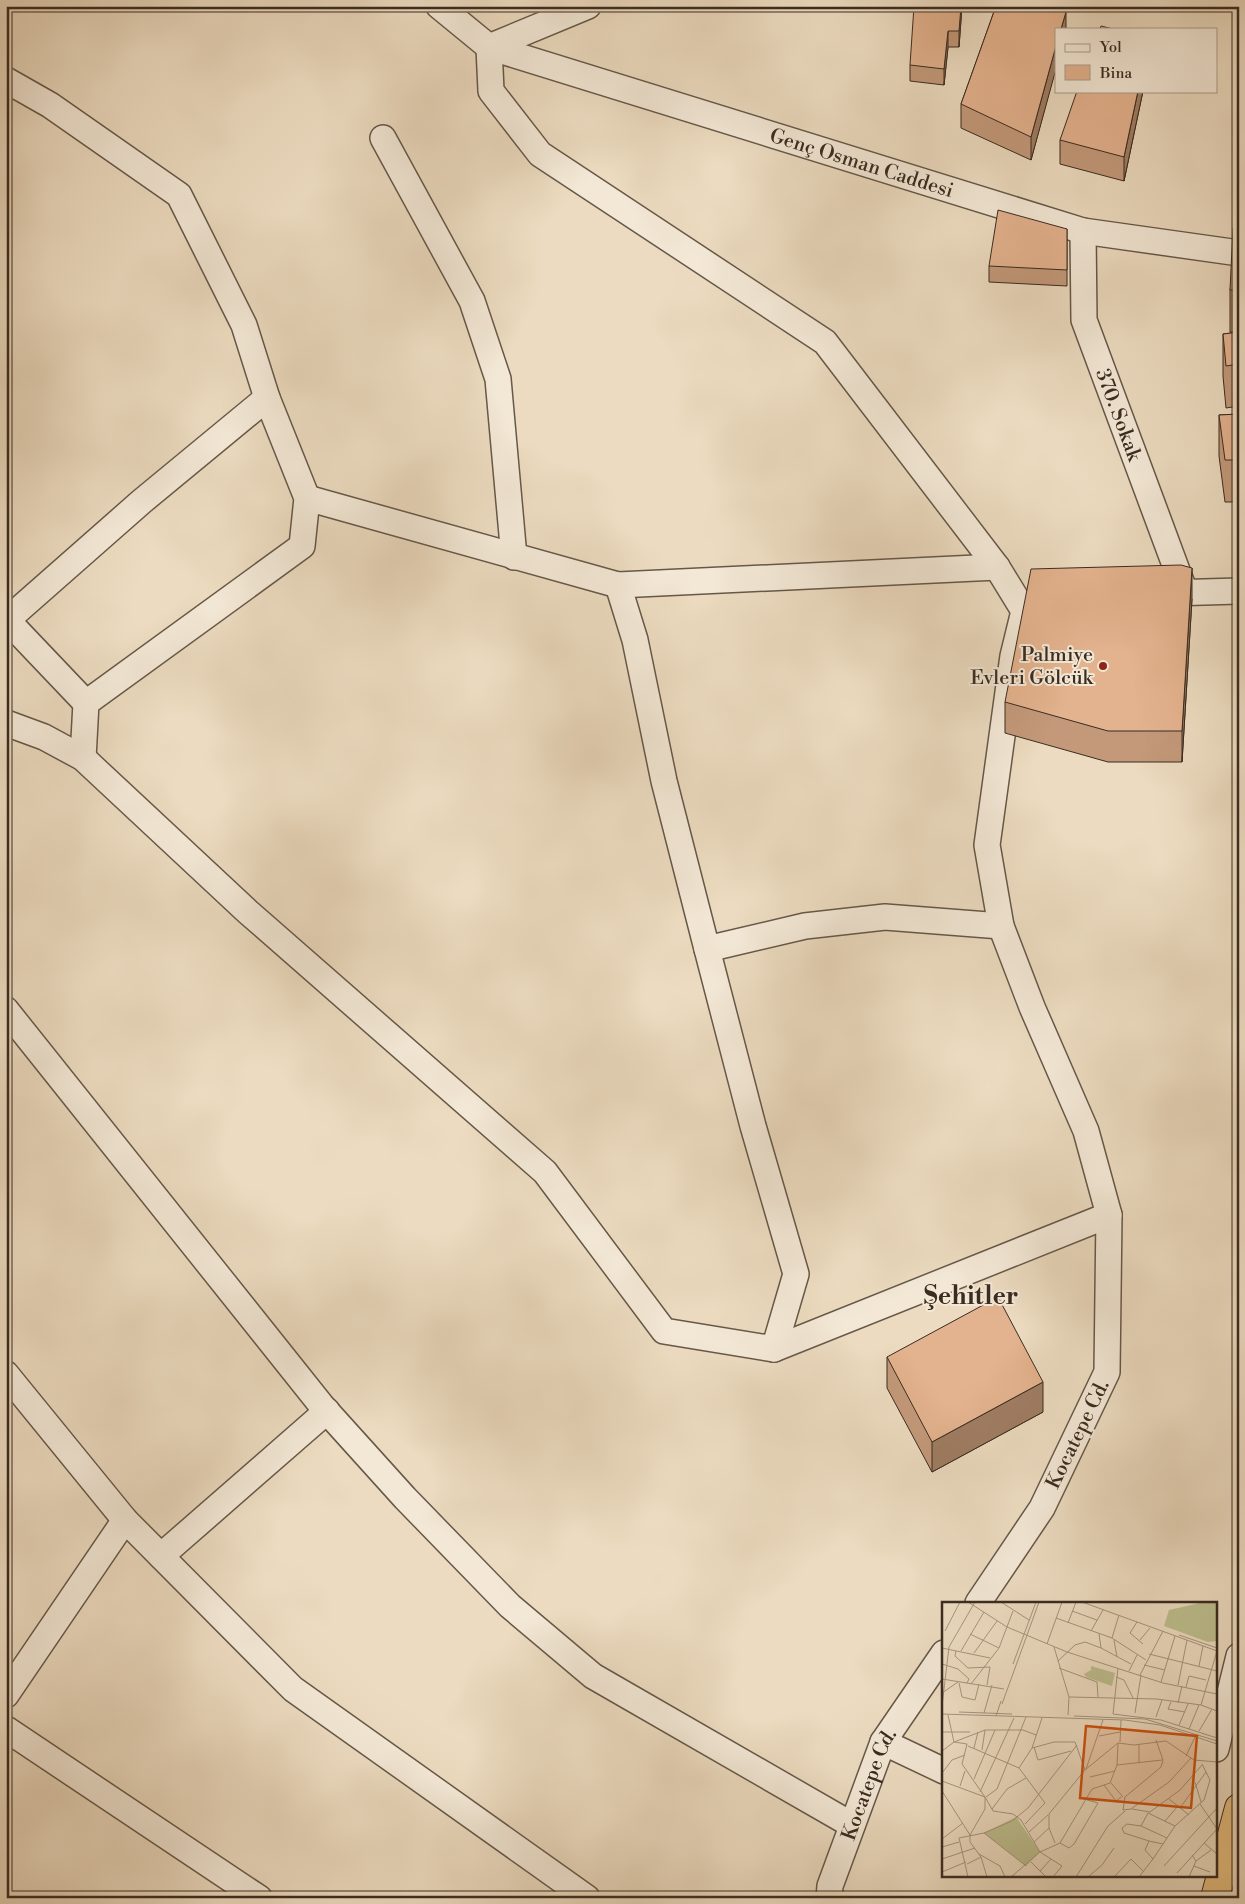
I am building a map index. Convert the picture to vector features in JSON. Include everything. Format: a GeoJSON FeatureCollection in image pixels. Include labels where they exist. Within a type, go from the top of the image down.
{"type":"FeatureCollection","features":[{"type":"Feature","properties":{"kind":"highway"},"geometry":{"type":"LineString","coordinates":[[1215,1898],[1219,1870],[1239,1808]]}},
{"type":"Feature","properties":{"kind":"street"},"geometry":{"type":"LineString","coordinates":[[440,6],[489,47],[588,6]]}},
{"type":"Feature","properties":{"kind":"street","name":"Genç Osman Caddesi"},"geometry":{"type":"LineString","coordinates":[[489,47],[1083,231],[1239,252]]}},
{"type":"Feature","properties":{"kind":"street","name":"Kocatepe Cd."},"geometry":{"type":"LineString","coordinates":[[489,47],[491,91],[540,154],[825,342],[998,567],[1024,611],[1013,656],[987,845],[1000,926],[1032,1007],[1086,1131],[1109,1215],[1107,1372],[1042,1508],[979,1602]]}},
{"type":"Feature","properties":{"kind":"street"},"geometry":{"type":"LineString","coordinates":[[6,80],[50,105],[179,195],[244,325],[267,398],[307,498],[302,546],[86,703]]}},
{"type":"Feature","properties":{"kind":"street"},"geometry":{"type":"LineString","coordinates":[[383,138],[472,301],[498,379],[514,557]]}},
{"type":"Feature","properties":{"kind":"street","name":"370. Sokak"},"geometry":{"type":"LineString","coordinates":[[1083,231],[1084,320],[1185,592]]}},
{"type":"Feature","properties":{"kind":"street"},"geometry":{"type":"LineString","coordinates":[[83,758],[86,703],[7,620],[141,502],[267,398]]}},
{"type":"Feature","properties":{"kind":"street"},"geometry":{"type":"LineString","coordinates":[[307,498],[618,585],[998,567]]}},
{"type":"Feature","properties":{"kind":"street"},"geometry":{"type":"LineString","coordinates":[[618,585],[635,640],[664,781],[707,949],[753,1126],[796,1274],[774,1349]]}},
{"type":"Feature","properties":{"kind":"street"},"geometry":{"type":"LineString","coordinates":[[1147,593],[1239,591]]}},
{"type":"Feature","properties":{"kind":"street"},"geometry":{"type":"LineString","coordinates":[[1015,596],[1043,595]]}},
{"type":"Feature","properties":{"kind":"street"},"geometry":{"type":"LineString","coordinates":[[6,723],[44,738],[83,758],[248,912],[545,1172],[664,1331],[774,1349],[1109,1215]]}},
{"type":"Feature","properties":{"kind":"street"},"geometry":{"type":"LineString","coordinates":[[707,949],[805,926],[885,917],[1000,926]]}},
{"type":"Feature","properties":{"kind":"street"},"geometry":{"type":"LineString","coordinates":[[6,1010],[327,1411],[405,1498],[510,1606],[593,1676],[852,1825]]}},
{"type":"Feature","properties":{"kind":"street"},"geometry":{"type":"LineString","coordinates":[[6,1374],[125,1520],[292,1689],[587,1898]]}},
{"type":"Feature","properties":{"kind":"street"},"geometry":{"type":"LineString","coordinates":[[161,1556],[327,1411]]}},
{"type":"Feature","properties":{"kind":"street"},"geometry":{"type":"LineString","coordinates":[[10,1680],[125,1520]]}},
{"type":"Feature","properties":{"kind":"street","name":"Kocatepe Cd."},"geometry":{"type":"LineString","coordinates":[[829,1898],[830,1886],[883,1742],[942,1656]]}},
{"type":"Feature","properties":{"kind":"street"},"geometry":{"type":"LineString","coordinates":[[1218,1741],[1239,1656]]}},
{"type":"Feature","properties":{"kind":"street"},"geometry":{"type":"LineString","coordinates":[[6,1730],[259,1898]]}},
{"type":"Feature","properties":{"kind":"street"},"geometry":{"type":"LineString","coordinates":[[883,1742],[942,1770]]}},
{"type":"Feature","properties":{"kind":"building"},"geometry":{"type":"Polygon","coordinates":[[[914,6],[961,6],[959,31],[948,31],[944,69],[910,65],[914,6]]]}},
{"type":"Feature","properties":{"kind":"building"},"geometry":{"type":"Polygon","coordinates":[[[996,6],[1041,6],[1066,12],[1061,28],[1055,28],[1055,50],[1031,137],[961,104],[996,6]]]}},
{"type":"Feature","properties":{"kind":"building"},"geometry":{"type":"Polygon","coordinates":[[[1077,92],[1138,92],[1124,157],[1060,140],[1077,92]]]}},
{"type":"Feature","properties":{"kind":"building"},"geometry":{"type":"Polygon","coordinates":[[[998,210],[1067,229],[1067,270],[989,266],[998,210]]]}},
{"type":"Feature","properties":{"kind":"building"},"geometry":{"type":"Polygon","coordinates":[[[1239,226],[1239,290],[1230,290],[1233,228],[1239,226]]]}},
{"type":"Feature","properties":{"kind":"building"},"geometry":{"type":"Polygon","coordinates":[[[1239,332],[1239,364],[1226,366],[1223,334],[1239,332]]]}},
{"type":"Feature","properties":{"kind":"building"},"geometry":{"type":"Polygon","coordinates":[[[1239,414],[1239,460],[1225,460],[1219,415],[1239,414]]]}},
{"type":"Feature","properties":{"kind":"building","name":"Palmiye Evleri Gölcük"},"geometry":{"type":"Polygon","coordinates":[[[1181,565],[1192,568],[1182,731],[1108,731],[1005,702],[1031,569],[1181,565]]]}},
{"type":"Feature","properties":{"kind":"building"},"geometry":{"type":"Polygon","coordinates":[[[998,1297],[1043,1382],[932,1442],[887,1357],[998,1297]]]}},
{"type":"Feature","properties":{"kind":"place","name":"Palmiye Evleri Gölcük"},"geometry":{"type":"Point","coordinates":[1103,666]}},
{"type":"Feature","properties":{"kind":"district","name":"Şehitler"},"geometry":{"type":"Point","coordinates":[971,1295]}}]}
